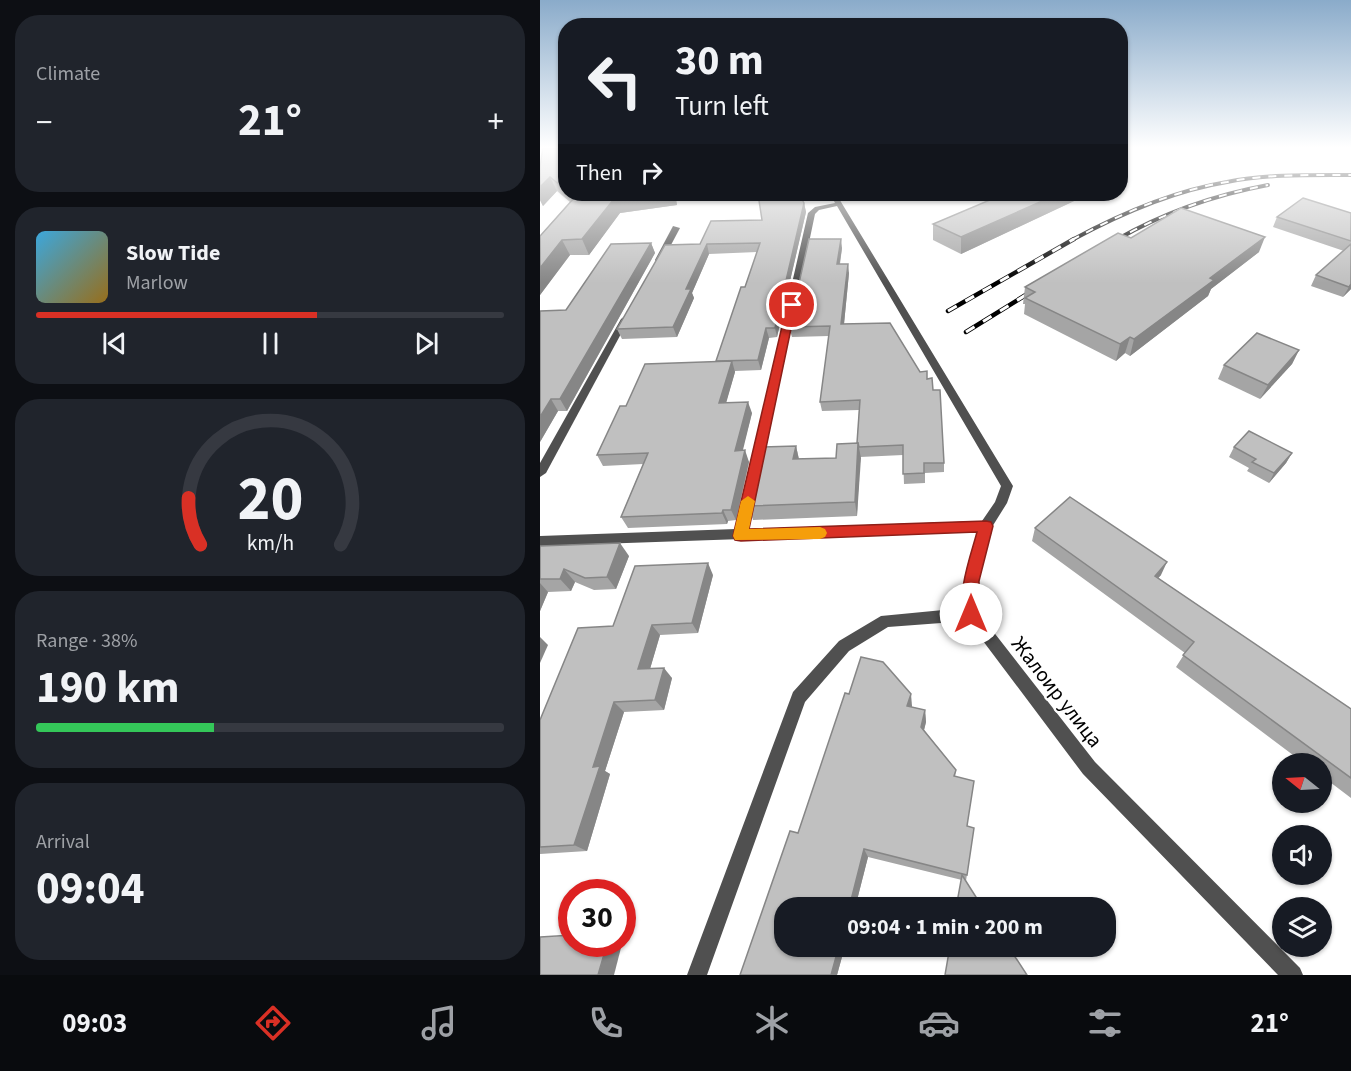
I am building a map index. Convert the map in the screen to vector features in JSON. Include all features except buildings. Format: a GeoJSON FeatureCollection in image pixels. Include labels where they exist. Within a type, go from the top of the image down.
{"type":"FeatureCollection","features":[{"type":"Feature","properties":{"kind":"street"},"geometry":{"type":"LineString","coordinates":[[741,536],[812,213],[817,208],[834,201]]}},
{"type":"Feature","properties":{"kind":"street"},"geometry":{"type":"LineString","coordinates":[[697,975],[799,697],[844,646],[886,621],[971,614],[971,581],[986,526],[1002,503],[1007,486],[838,201]]}},
{"type":"Feature","properties":{"kind":"street"},"geometry":{"type":"LineString","coordinates":[[654,269],[676,228]]}},
{"type":"Feature","properties":{"kind":"street"},"geometry":{"type":"LineString","coordinates":[[540,473],[631,310]]}},
{"type":"Feature","properties":{"kind":"street"},"geometry":{"type":"LineString","coordinates":[[540,541],[986,526]]}},
{"type":"Feature","properties":{"kind":"street","name":"Жалоир улица"},"geometry":{"type":"LineString","coordinates":[[971,614],[1089,768],[1293,975]]}},
{"type":"Feature","properties":{"kind":"railway"},"geometry":{"type":"LineString","coordinates":[[1072,240],[1109,221],[1184,192]]}},
{"type":"Feature","properties":{"kind":"railway"},"geometry":{"type":"LineString","coordinates":[[1116,240],[1152,221],[1189,206],[1239,192]]}},
{"type":"Feature","properties":{"kind":"railway"},"geometry":{"type":"LineString","coordinates":[[948,311],[1074,239]]}},
{"type":"Feature","properties":{"kind":"railway"},"geometry":{"type":"LineString","coordinates":[[1111,243],[1118,239]]}},
{"type":"Feature","properties":{"kind":"railway"},"geometry":{"type":"LineString","coordinates":[[966,332],[1037,288]]}},
{"type":"Feature","properties":{"kind":"slow traffic"},"geometry":{"type":"LineString","coordinates":[[748,501],[741,536],[820,533]]}},
{"type":"Feature","properties":{"kind":"route"},"geometry":{"type":"LineString","coordinates":[[792,305],[741,536],[986,526],[971,581],[971,614]]}}]}
